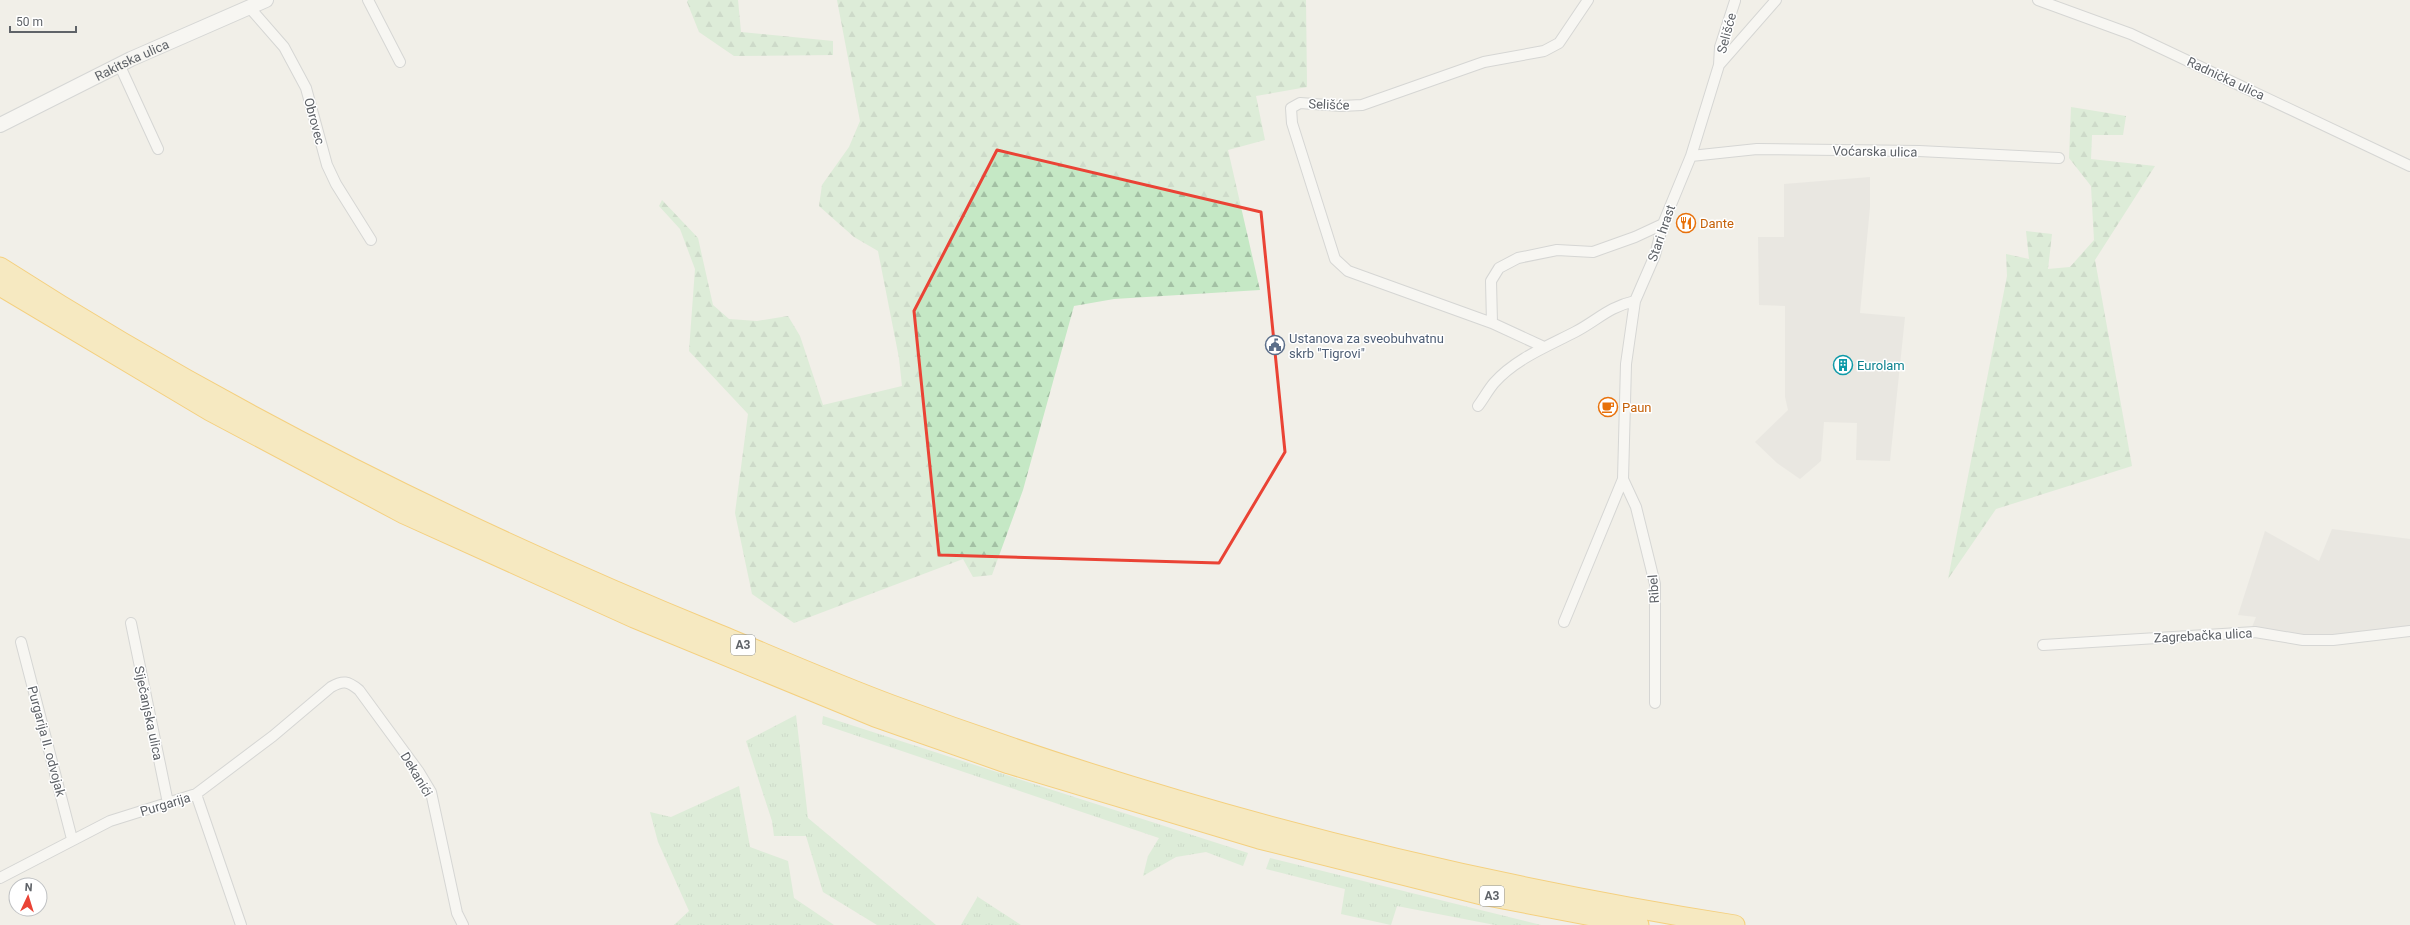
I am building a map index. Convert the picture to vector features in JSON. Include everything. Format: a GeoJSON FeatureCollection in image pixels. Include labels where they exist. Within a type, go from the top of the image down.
{"type":"FeatureCollection","features":[{"type":"Feature","properties":{"kind":"highway","name":"A3"},"geometry":{"type":"LineString","coordinates":[[0,267],[133,348],[207,390],[300,442],[412,499],[640,602],[889,704],[1021,750],[1156,793],[1380,854],[1636,909],[1735,925]]}},
{"type":"Feature","properties":{"kind":"highway","name":"A3"},"geometry":{"type":"LineString","coordinates":[[0,286],[210,411],[404,514],[634,618],[874,717],[1008,764],[1259,839],[1482,895],[1639,925]]}},
{"type":"Feature","properties":{"kind":"street","name":"Rakitska ulica"},"geometry":{"type":"LineString","coordinates":[[0,125],[119,64],[266,0]]}},
{"type":"Feature","properties":{"kind":"street"},"geometry":{"type":"LineString","coordinates":[[368,0],[400,62]]}},
{"type":"Feature","properties":{"kind":"street","name":"Selišće"},"geometry":{"type":"LineString","coordinates":[[1492,323],[1348,271],[1336,259],[1292,123],[1291,108],[1300,103],[1341,106],[1362,104],[1484,62],[1544,51],[1559,43],[1588,0]]}},
{"type":"Feature","properties":{"kind":"street","name":"Selišće"},"geometry":{"type":"LineString","coordinates":[[1719,66],[1720,46],[1735,0]]}},
{"type":"Feature","properties":{"kind":"street","name":"Stari hrast"},"geometry":{"type":"LineString","coordinates":[[1635,301],[1655,255],[1663,224],[1691,156],[1719,66],[1776,0]]}},
{"type":"Feature","properties":{"kind":"street","name":"Radnička ulica"},"geometry":{"type":"LineString","coordinates":[[2038,0],[2131,34],[2410,166]]}},
{"type":"Feature","properties":{"kind":"street","name":"Obrovec"},"geometry":{"type":"LineString","coordinates":[[250,8],[284,48],[302,82],[327,165],[336,184],[371,240]]}},
{"type":"Feature","properties":{"kind":"street"},"geometry":{"type":"LineString","coordinates":[[119,64],[158,149]]}},
{"type":"Feature","properties":{"kind":"street","name":"Voćarska ulica"},"geometry":{"type":"LineString","coordinates":[[1691,156],[1764,149],[1919,151],[2059,158]]}},
{"type":"Feature","properties":{"kind":"street"},"geometry":{"type":"LineString","coordinates":[[1544,347],[1492,323],[1492,281],[1499,268],[1518,258],[1557,250],[1593,252],[1635,238],[1663,224]]}},
{"type":"Feature","properties":{"kind":"street"},"geometry":{"type":"LineString","coordinates":[[1478,406],[1495,382],[1544,347],[1576,332],[1617,306],[1635,301]]}},
{"type":"Feature","properties":{"kind":"street","name":"Ribel"},"geometry":{"type":"LineString","coordinates":[[1564,622],[1623,480],[1626,364],[1635,301]]}},
{"type":"Feature","properties":{"kind":"street","name":"Ribel"},"geometry":{"type":"LineString","coordinates":[[1623,480],[1636,507],[1655,584],[1656,703]]}},
{"type":"Feature","properties":{"kind":"street","name":"Siječanjska ulica"},"geometry":{"type":"LineString","coordinates":[[131,623],[168,803]]}},
{"type":"Feature","properties":{"kind":"street","name":"Zagrebačka ulica"},"geometry":{"type":"LineString","coordinates":[[2044,645],[2255,632],[2303,640],[2333,640],[2410,631]]}},
{"type":"Feature","properties":{"kind":"street","name":"Purgarija II. odvojak"},"geometry":{"type":"LineString","coordinates":[[21,642],[72,839]]}},
{"type":"Feature","properties":{"kind":"street","name":"Dekanići"},"geometry":{"type":"LineString","coordinates":[[331,687],[340,681],[349,682],[359,690],[419,772],[431,792],[457,913],[463,925]]}},
{"type":"Feature","properties":{"kind":"street","name":"Purgarija"},"geometry":{"type":"LineString","coordinates":[[0,878],[110,820],[196,794],[273,736],[331,687]]}},
{"type":"Feature","properties":{"kind":"street"},"geometry":{"type":"LineString","coordinates":[[196,794],[241,925]]}},
{"type":"Feature","properties":{"kind":"highlighted area"},"geometry":{"type":"Polygon","coordinates":[[[997,150],[1261,212],[1285,452],[1219,563],[939,555],[914,311],[997,150]]]}},
{"type":"Feature","properties":{"kind":"shaded area"},"geometry":{"type":"Polygon","coordinates":[[[1870,177],[1870,207],[1860,313],[1905,317],[1890,461],[1856,460],[1857,423],[1824,422],[1821,461],[1800,479],[1777,463],[1755,442],[1788,410],[1785,397],[1785,306],[1759,305],[1758,237],[1784,237],[1784,184],[1870,177]]]}},
{"type":"Feature","properties":{"kind":"shaded area"},"geometry":{"type":"Polygon","coordinates":[[[2332,529],[2410,539],[2410,627],[2341,637],[2304,635],[2252,627],[2256,617],[2238,615],[2265,531],[2319,561],[2332,529]]]}},
{"type":"Feature","properties":{"kind":"green space"},"geometry":{"type":"Polygon","coordinates":[[[688,0],[738,0],[741,32],[833,41],[833,55],[734,56],[699,32],[687,2],[688,0]]]}},
{"type":"Feature","properties":{"kind":"green space"},"geometry":{"type":"Polygon","coordinates":[[[837,0],[1306,0],[1307,87],[1256,96],[1265,140],[1228,150],[1260,290],[1114,299],[1074,306],[1023,490],[992,575],[973,577],[963,559],[794,623],[752,594],[735,513],[748,414],[689,351],[695,269],[680,229],[659,206],[662,200],[698,238],[713,305],[729,319],[757,321],[788,316],[800,336],[823,405],[902,386],[899,358],[878,251],[854,237],[819,206],[822,185],[849,147],[860,121],[837,0]]]}},
{"type":"Feature","properties":{"kind":"green space"},"geometry":{"type":"Polygon","coordinates":[[[2071,107],[2126,116],[2123,135],[2092,135],[2091,159],[2155,166],[2095,260],[2132,466],[1996,509],[1948,579],[2007,276],[2006,254],[2029,259],[2026,231],[2052,234],[2048,269],[2070,267],[2094,240],[2091,186],[2069,158],[2071,107]]]}},
{"type":"Feature","properties":{"kind":"green space"},"geometry":{"type":"Polygon","coordinates":[[[796,715],[808,818],[936,925],[877,925],[823,892],[806,836],[774,836],[772,821],[746,741],[796,715]]]}},
{"type":"Feature","properties":{"kind":"green space"},"geometry":{"type":"Polygon","coordinates":[[[823,716],[1248,853],[1243,866],[1206,852],[1176,857],[1143,876],[1148,856],[1159,838],[822,724],[823,716]]]}},
{"type":"Feature","properties":{"kind":"green space"},"geometry":{"type":"Polygon","coordinates":[[[739,786],[750,847],[788,861],[794,898],[834,925],[674,925],[689,911],[658,842],[650,812],[671,817],[739,786]]]}},
{"type":"Feature","properties":{"kind":"green space"},"geometry":{"type":"Polygon","coordinates":[[[1270,858],[1541,925],[1495,925],[1397,906],[1391,925],[1341,914],[1345,889],[1266,869],[1270,858]]]}},
{"type":"Feature","properties":{"kind":"green space"},"geometry":{"type":"Polygon","coordinates":[[[978,897],[1021,925],[961,925],[978,897]]]}},
{"type":"Feature","properties":{"kind":"place","name":"Dante"},"geometry":{"type":"Point","coordinates":[1686,223]}},
{"type":"Feature","properties":{"kind":"place","name":"Ustanova za sveobuhvatnu skrb \"Tigrovi\""},"geometry":{"type":"Point","coordinates":[1275,345]}},
{"type":"Feature","properties":{"kind":"place","name":"Eurolam"},"geometry":{"type":"Point","coordinates":[1843,365]}},
{"type":"Feature","properties":{"kind":"place","name":"Paun"},"geometry":{"type":"Point","coordinates":[1608,407]}}]}
